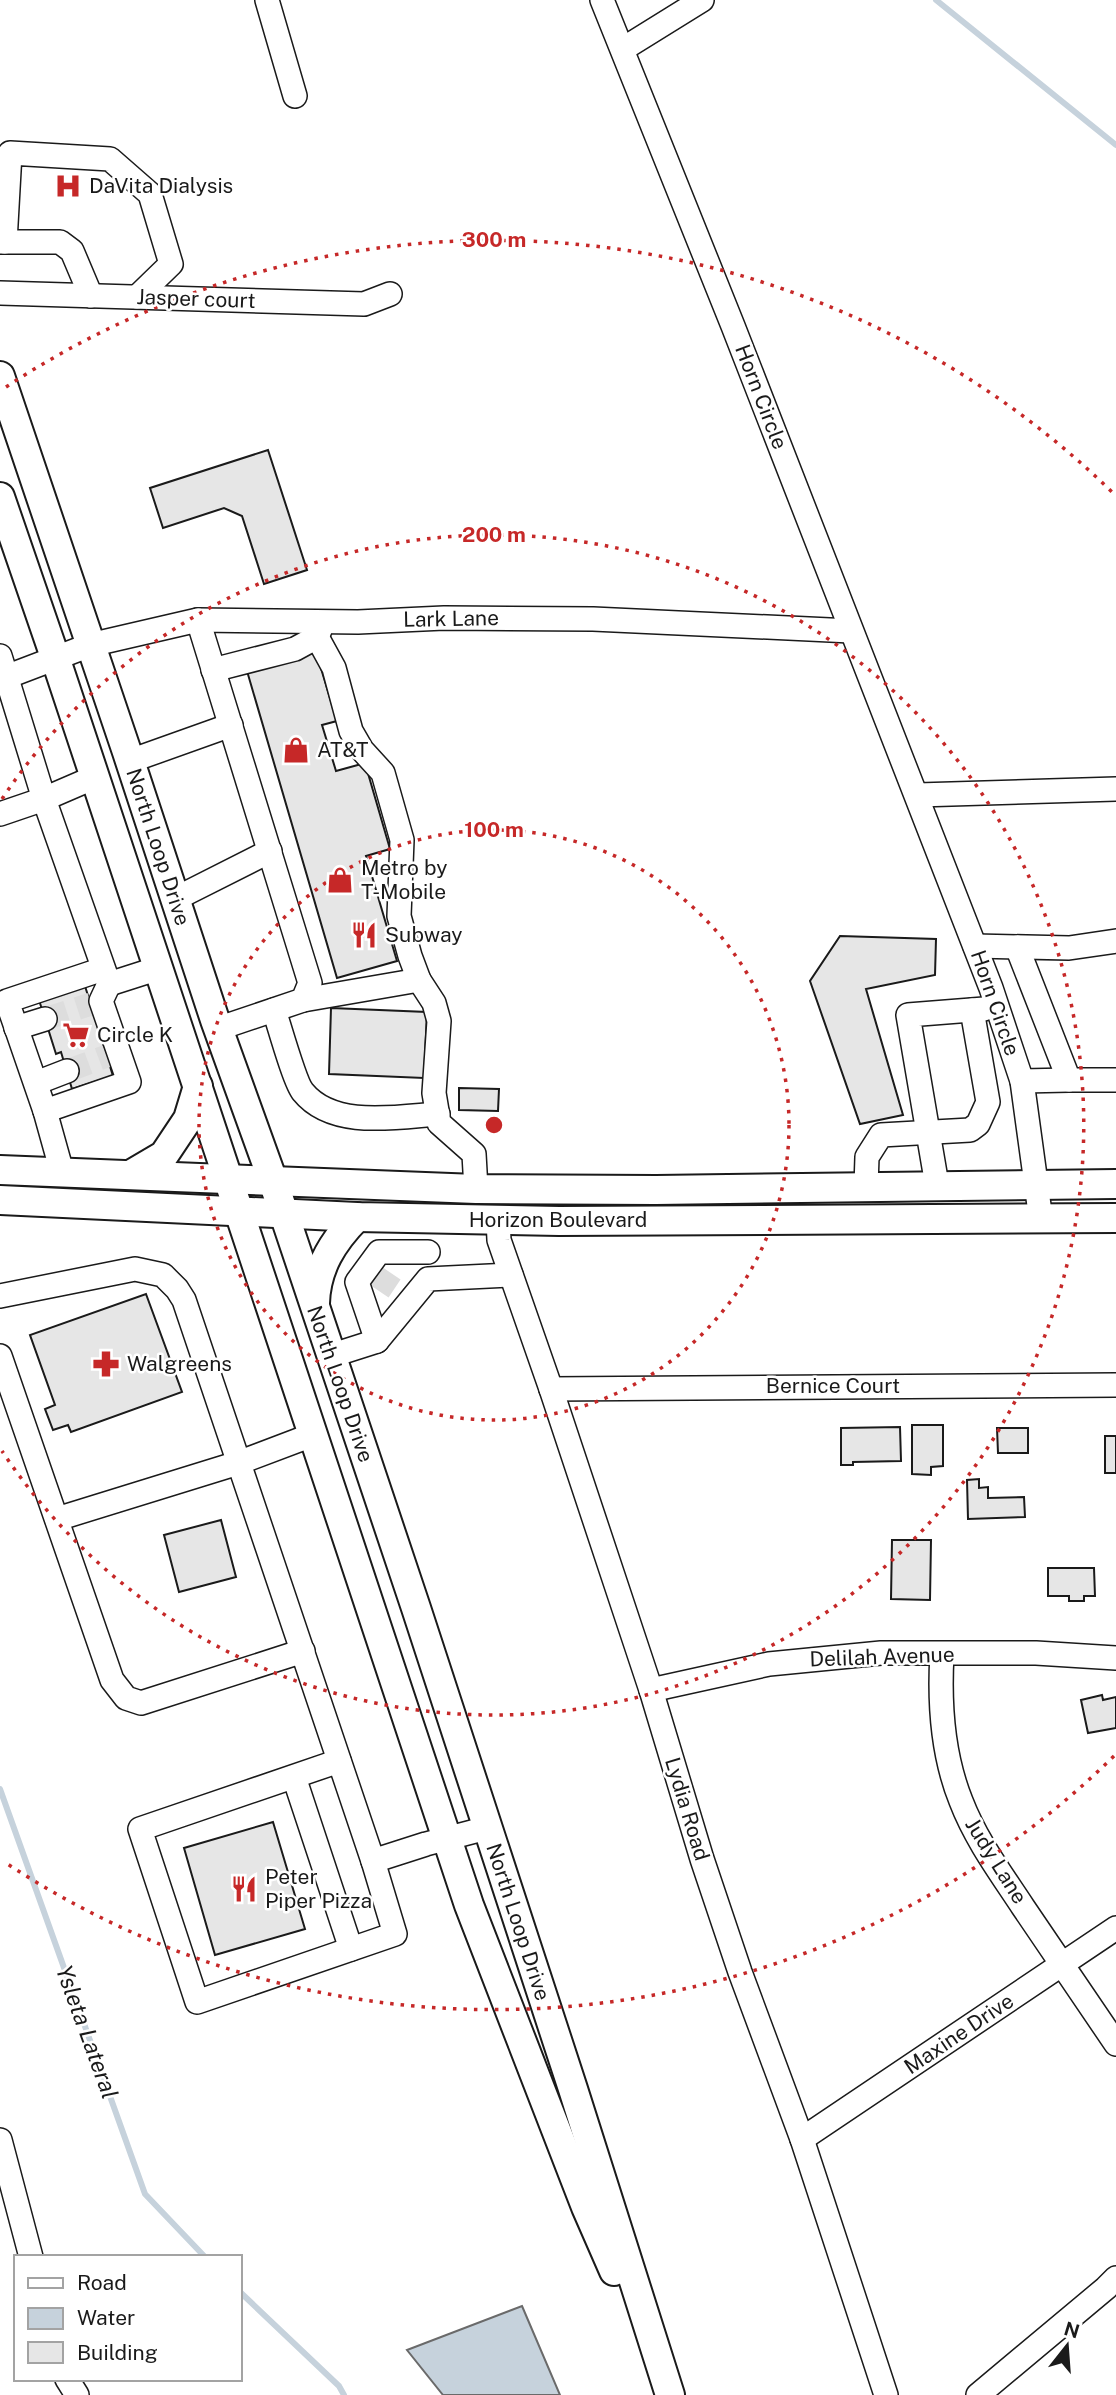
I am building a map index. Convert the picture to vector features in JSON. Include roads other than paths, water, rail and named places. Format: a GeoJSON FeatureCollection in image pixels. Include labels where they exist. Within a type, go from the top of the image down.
{"type":"FeatureCollection","features":[{"type":"Feature","properties":{"kind":"main road","name":"North Loop Drive"},"geometry":{"type":"LineString","coordinates":[[0,376],[218,1029],[273,1181],[416,1608],[573,2088],[669,2395]]}},
{"type":"Feature","properties":{"kind":"main road","name":"North Loop Drive"},"geometry":{"type":"LineString","coordinates":[[2,512],[55,657],[469,1905],[586,2207],[669,2395]]}},
{"type":"Feature","properties":{"kind":"main road"},"geometry":{"type":"LineString","coordinates":[[130,1175],[164,1155],[188,1119],[198,1086]]}},
{"type":"Feature","properties":{"kind":"main road","name":"Horizon Boulevard"},"geometry":{"type":"LineString","coordinates":[[0,1170],[475,1189],[656,1190],[1116,1184]]}},
{"type":"Feature","properties":{"kind":"main road"},"geometry":{"type":"LineString","coordinates":[[867,1220],[879,1213],[926,1200],[937,1185]]}},
{"type":"Feature","properties":{"kind":"main road","name":"Horizon Boulevard"},"geometry":{"type":"LineString","coordinates":[[0,1200],[357,1217],[498,1220],[1116,1218]]}},
{"type":"Feature","properties":{"kind":"main road"},"geometry":{"type":"LineString","coordinates":[[315,1310],[319,1273],[329,1250],[357,1217]]}},
{"type":"Feature","properties":{"kind":"street"},"geometry":{"type":"LineString","coordinates":[[267,0],[295,96]]}},
{"type":"Feature","properties":{"kind":"street","name":"Horn Circle"},"geometry":{"type":"LineString","coordinates":[[602,0],[624,49],[851,631],[918,795],[998,1008],[1022,1081],[1041,1220]]}},
{"type":"Feature","properties":{"kind":"street"},"geometry":{"type":"LineString","coordinates":[[624,49],[702,0]]}},
{"type":"Feature","properties":{"kind":"street"},"geometry":{"type":"LineString","coordinates":[[91,296],[72,251],[60,242],[2,242],[10,153],[110,159],[150,194],[171,264],[138,297]]}},
{"type":"Feature","properties":{"kind":"street","name":"Jasper court"},"geometry":{"type":"LineString","coordinates":[[0,293],[364,304],[390,294]]}},
{"type":"Feature","properties":{"kind":"street","name":"Lark Lane"},"geometry":{"type":"LineString","coordinates":[[3,666],[55,657],[90,645],[198,620],[320,629],[444,618],[593,619],[851,631]]}},
{"type":"Feature","properties":{"kind":"street"},"geometry":{"type":"LineString","coordinates":[[198,620],[310,983],[303,1000]]}},
{"type":"Feature","properties":{"kind":"street"},"geometry":{"type":"LineString","coordinates":[[213,670],[295,649],[320,629],[351,731],[362,750],[383,772],[402,839],[399,916],[419,980],[434,1003],[439,1021],[435,1093],[439,1123],[474,1154],[475,1189]]}},
{"type":"Feature","properties":{"kind":"street"},"geometry":{"type":"LineString","coordinates":[[3,666],[101,990],[113,1054],[129,1082],[45,1111]]}},
{"type":"Feature","properties":{"kind":"street"},"geometry":{"type":"LineString","coordinates":[[130,761],[230,725]]}},
{"type":"Feature","properties":{"kind":"street"},"geometry":{"type":"LineString","coordinates":[[0,814],[95,777]]}},
{"type":"Feature","properties":{"kind":"street"},"geometry":{"type":"LineString","coordinates":[[918,795],[1116,789]]}},
{"type":"Feature","properties":{"kind":"street"},"geometry":{"type":"LineString","coordinates":[[175,899],[270,850]]}},
{"type":"Feature","properties":{"kind":"street"},"geometry":{"type":"LineString","coordinates":[[975,946],[1069,948],[1116,941]]}},
{"type":"Feature","properties":{"kind":"street"},"geometry":{"type":"LineString","coordinates":[[1017,947],[1069,1080]]}},
{"type":"Feature","properties":{"kind":"street"},"geometry":{"type":"LineString","coordinates":[[62,1172],[36,1083],[6,1001],[101,990],[159,968]]}},
{"type":"Feature","properties":{"kind":"street"},"geometry":{"type":"LineString","coordinates":[[218,1029],[303,1000],[419,980]]}},
{"type":"Feature","properties":{"kind":"street"},"geometry":{"type":"LineString","coordinates":[[937,1185],[908,1015],[998,1008]]}},
{"type":"Feature","properties":{"kind":"street"},"geometry":{"type":"LineString","coordinates":[[274,1010],[302,1091],[330,1112],[371,1119],[438,1114]]}},
{"type":"Feature","properties":{"kind":"street"},"geometry":{"type":"LineString","coordinates":[[866,1186],[867,1157],[881,1135],[970,1130],[978,1124],[988,1102],[972,1010]]}},
{"type":"Feature","properties":{"kind":"street"},"geometry":{"type":"LineString","coordinates":[[16,1028],[45,1018]]}},
{"type":"Feature","properties":{"kind":"street"},"geometry":{"type":"LineString","coordinates":[[36,1083],[67,1071]]}},
{"type":"Feature","properties":{"kind":"street"},"geometry":{"type":"LineString","coordinates":[[1022,1081],[1116,1080]]}},
{"type":"Feature","properties":{"kind":"street"},"geometry":{"type":"LineString","coordinates":[[377,1341],[379,1291],[418,1252],[427,1218]]}},
{"type":"Feature","properties":{"kind":"street","name":"Lydia Road"},"geometry":{"type":"LineString","coordinates":[[498,1220],[499,1240],[650,1690],[727,1934],[802,2139],[886,2395]]}},
{"type":"Feature","properties":{"kind":"street"},"geometry":{"type":"LineString","coordinates":[[379,1291],[357,1282],[379,1252],[418,1252]]}},
{"type":"Feature","properties":{"kind":"street"},"geometry":{"type":"LineString","coordinates":[[418,1252],[428,1279]]}},
{"type":"Feature","properties":{"kind":"street"},"geometry":{"type":"LineString","coordinates":[[0,1296],[135,1269],[163,1275],[184,1300],[373,1861],[395,1934],[197,2002],[140,1829],[339,1761]]}},
{"type":"Feature","properties":{"kind":"street"},"geometry":{"type":"LineString","coordinates":[[330,1356],[377,1341],[428,1279],[511,1275]]}},
{"type":"Feature","properties":{"kind":"street"},"geometry":{"type":"LineString","coordinates":[[0,1356],[112,1681],[126,1698],[141,1703],[303,1651]]}},
{"type":"Feature","properties":{"kind":"street","name":"Bernice Court"},"geometry":{"type":"LineString","coordinates":[[551,1389],[1116,1385]]}},
{"type":"Feature","properties":{"kind":"street"},"geometry":{"type":"LineString","coordinates":[[57,1520],[237,1463],[312,1435]]}},
{"type":"Feature","properties":{"kind":"street","name":"Delilah Avenue"},"geometry":{"type":"LineString","coordinates":[[650,1690],[749,1668],[817,1658],[881,1653],[1036,1653],[1116,1658]]}},
{"type":"Feature","properties":{"kind":"street","name":"Judy Lane"},"geometry":{"type":"LineString","coordinates":[[942,1654],[940,1693],[943,1732],[950,1769],[973,1830],[1116,2044]]}},
{"type":"Feature","properties":{"kind":"street"},"geometry":{"type":"LineString","coordinates":[[294,1777],[351,1949]]}},
{"type":"Feature","properties":{"kind":"street"},"geometry":{"type":"LineString","coordinates":[[373,1861],[487,1828]]}},
{"type":"Feature","properties":{"kind":"street","name":"Maxine Drive"},"geometry":{"type":"LineString","coordinates":[[802,2139],[1116,1928]]}},
{"type":"Feature","properties":{"kind":"street"},"geometry":{"type":"LineString","coordinates":[[0,2140],[30,2255]]}},
{"type":"Feature","properties":{"kind":"street"},"geometry":{"type":"LineString","coordinates":[[978,2395],[1113,2287]]}},
{"type":"Feature","properties":{"kind":"water"},"geometry":{"type":"Polygon","coordinates":[[[522,2306],[560,2395],[443,2395],[407,2350],[522,2306]]]}},
{"type":"Feature","properties":{"kind":"waterway"},"geometry":{"type":"LineString","coordinates":[[936,0],[1116,145]]}},
{"type":"Feature","properties":{"kind":"waterway","name":"Ysleta Lateral"},"geometry":{"type":"LineString","coordinates":[[0,1789],[145,2194],[203,2255]]}},
{"type":"Feature","properties":{"kind":"waterway","name":"Ysleta Lateral"},"geometry":{"type":"LineString","coordinates":[[242,2294],[339,2386],[344,2395]]}},
{"type":"Feature","properties":{"kind":"tunnel"},"geometry":{"type":"LineString","coordinates":[[45,1019],[91,1004]]}},
{"type":"Feature","properties":{"kind":"tunnel"},"geometry":{"type":"LineString","coordinates":[[67,1071],[107,1056]]}},
{"type":"Feature","properties":{"kind":"tunnel"},"geometry":{"type":"LineString","coordinates":[[379,1291],[391,1273]]}},
{"type":"Feature","properties":{"kind":"place","name":"DaVita Dialysis"},"geometry":{"type":"Point","coordinates":[68,186]}},
{"type":"Feature","properties":{"kind":"place","name":"AT&T"},"geometry":{"type":"Point","coordinates":[296,750]}},
{"type":"Feature","properties":{"kind":"place","name":"Metro by T-Mobile"},"geometry":{"type":"Point","coordinates":[340,880]}},
{"type":"Feature","properties":{"kind":"place","name":"Subway"},"geometry":{"type":"Point","coordinates":[364,935]}},
{"type":"Feature","properties":{"kind":"place","name":"Circle K"},"geometry":{"type":"Point","coordinates":[76,1035]}},
{"type":"Feature","properties":{"kind":"place","name":"Walgreens"},"geometry":{"type":"Point","coordinates":[106,1364]}},
{"type":"Feature","properties":{"kind":"place","name":"Peter Piper Pizza"},"geometry":{"type":"Point","coordinates":[244,1889]}}]}
